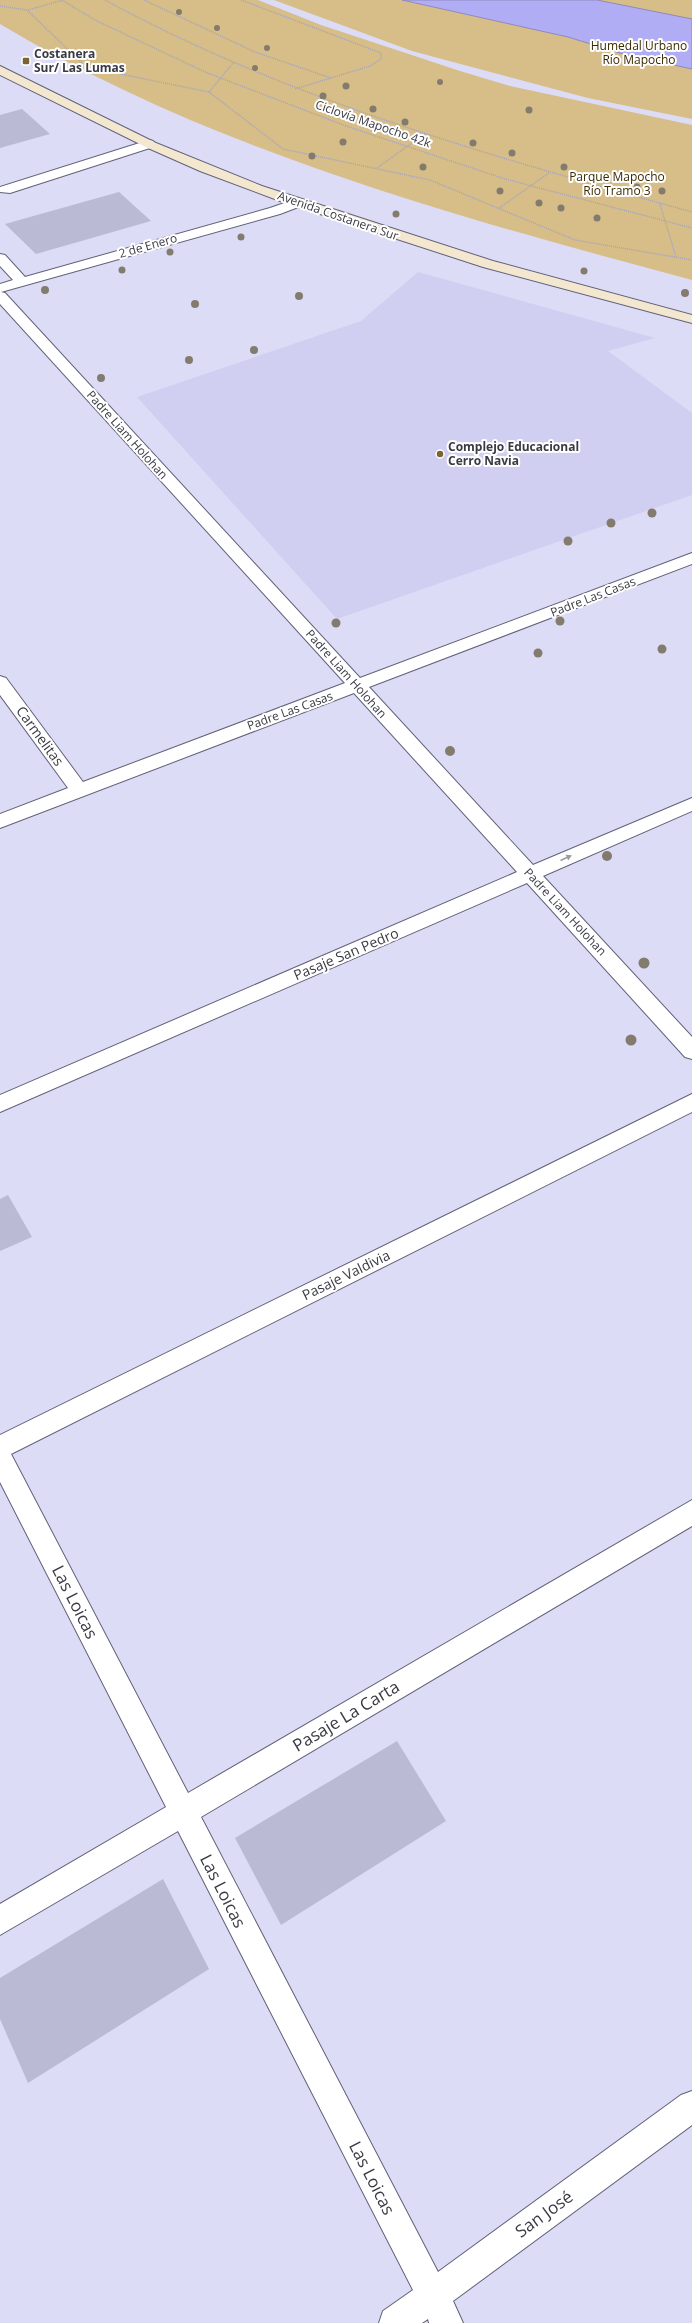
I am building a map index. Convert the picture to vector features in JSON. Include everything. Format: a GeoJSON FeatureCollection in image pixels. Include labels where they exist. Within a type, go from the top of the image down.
{"type":"FeatureCollection","features":[{"type":"Feature","properties":{"kind":"main road","name":"Avenida Costanera Sur"},"geometry":{"type":"LineString","coordinates":[[0,70],[62,103],[149,144],[205,168],[296,202],[514,273],[692,319]]}},
{"type":"Feature","properties":{"kind":"street"},"geometry":{"type":"LineString","coordinates":[[5,190],[149,144]]}},
{"type":"Feature","properties":{"kind":"street","name":"2 de Enero"},"geometry":{"type":"LineString","coordinates":[[0,288],[275,211],[296,202]]}},
{"type":"Feature","properties":{"kind":"street"},"geometry":{"type":"LineString","coordinates":[[0,258],[23,282]]}},
{"type":"Feature","properties":{"kind":"street","name":"Padre Liam Holohan"},"geometry":{"type":"LineString","coordinates":[[0,296],[692,1051]]}},
{"type":"Feature","properties":{"kind":"street","name":"Padre Las Casas"},"geometry":{"type":"LineString","coordinates":[[0,821],[358,687],[692,558]]}},
{"type":"Feature","properties":{"kind":"street","name":"Carmelitas"},"geometry":{"type":"LineString","coordinates":[[0,682],[80,790]]}},
{"type":"Feature","properties":{"kind":"street","name":"Pasaje San Pedro"},"geometry":{"type":"LineString","coordinates":[[0,1104],[692,804]]}},
{"type":"Feature","properties":{"kind":"street","name":"Pasaje Valdivia"},"geometry":{"type":"LineString","coordinates":[[0,1447],[692,1102]]}},
{"type":"Feature","properties":{"kind":"street","name":"Las Loicas"},"geometry":{"type":"LineString","coordinates":[[0,1457],[447,2323]]}},
{"type":"Feature","properties":{"kind":"street","name":"Pasaje La Carta"},"geometry":{"type":"LineString","coordinates":[[0,1920],[692,1512]]}},
{"type":"Feature","properties":{"kind":"street","name":"San José"},"geometry":{"type":"LineString","coordinates":[[395,2323],[692,2106]]}},
{"type":"Feature","properties":{"kind":"path"},"geometry":{"type":"LineString","coordinates":[[0,6],[27,10],[62,0]]}},
{"type":"Feature","properties":{"kind":"path","name":"Ciclovía Mapocho 42k"},"geometry":{"type":"LineString","coordinates":[[62,0],[95,20],[222,78],[346,126],[530,186],[692,228]]}},
{"type":"Feature","properties":{"kind":"path"},"geometry":{"type":"LineString","coordinates":[[105,0],[162,30],[295,89],[550,173],[692,212]]}},
{"type":"Feature","properties":{"kind":"path"},"geometry":{"type":"LineString","coordinates":[[144,0],[256,52],[332,78]]}},
{"type":"Feature","properties":{"kind":"path"},"geometry":{"type":"LineString","coordinates":[[241,0],[381,53],[381,60],[370,66],[295,89]]}},
{"type":"Feature","properties":{"kind":"path"},"geometry":{"type":"LineString","coordinates":[[27,10],[86,66],[209,92],[283,149],[430,180],[575,240],[692,260]]}},
{"type":"Feature","properties":{"kind":"path"},"geometry":{"type":"LineString","coordinates":[[209,92],[234,62]]}},
{"type":"Feature","properties":{"kind":"path"},"geometry":{"type":"LineString","coordinates":[[377,169],[426,133]]}},
{"type":"Feature","properties":{"kind":"path"},"geometry":{"type":"LineString","coordinates":[[499,208],[550,173]]}},
{"type":"Feature","properties":{"kind":"path"},"geometry":{"type":"LineString","coordinates":[[660,204],[676,257]]}},
{"type":"Feature","properties":{"kind":"shaded area"},"geometry":{"type":"Polygon","coordinates":[[[402,0],[597,0],[692,19],[692,69],[623,54],[568,37],[402,0]]]}},
{"type":"Feature","properties":{"kind":"shaded area","name":"Complejo Educacional Cerro Navia"},"geometry":{"type":"Polygon","coordinates":[[[418,272],[655,338],[608,351],[692,413],[692,495],[337,619],[137,397],[361,321],[418,272]]]}},
{"type":"Feature","properties":{"kind":"green space","name":"Parque Mapocho Río Tramo 3"},"geometry":{"type":"Polygon","coordinates":[[[0,0],[258,0],[321,25],[510,86],[692,125],[692,280],[425,205],[337,176],[249,144],[164,108],[80,69],[0,24],[0,0]]]}},
{"type":"Feature","properties":{"kind":"green space","name":"Humedal Urbano Río Mapocho"},"geometry":{"type":"Polygon","coordinates":[[[274,0],[692,0],[692,119],[588,98],[412,51],[274,0]]]}},
{"type":"Feature","properties":{"kind":"building"},"geometry":{"type":"Polygon","coordinates":[[[22,109],[50,134],[0,148],[0,115],[22,109]]]}},
{"type":"Feature","properties":{"kind":"building"},"geometry":{"type":"Polygon","coordinates":[[[119,192],[151,221],[36,254],[5,224],[119,192]]]}},
{"type":"Feature","properties":{"kind":"building"},"geometry":{"type":"Polygon","coordinates":[[[8,1195],[32,1237],[0,1251],[0,1199],[8,1195]]]}},
{"type":"Feature","properties":{"kind":"building"},"geometry":{"type":"Polygon","coordinates":[[[397,1741],[446,1821],[281,1925],[235,1838],[397,1741]]]}},
{"type":"Feature","properties":{"kind":"building"},"geometry":{"type":"Polygon","coordinates":[[[163,1879],[209,1969],[28,2083],[0,2019],[0,1978],[163,1879]]]}},
{"type":"Feature","properties":{"kind":"place","name":"Costanera Sur/ Las Lumas"},"geometry":{"type":"Point","coordinates":[26,61]}},
{"type":"Feature","properties":{"kind":"place","name":"Complejo Educacional Cerro Navia"},"geometry":{"type":"Point","coordinates":[440,454]}}]}
